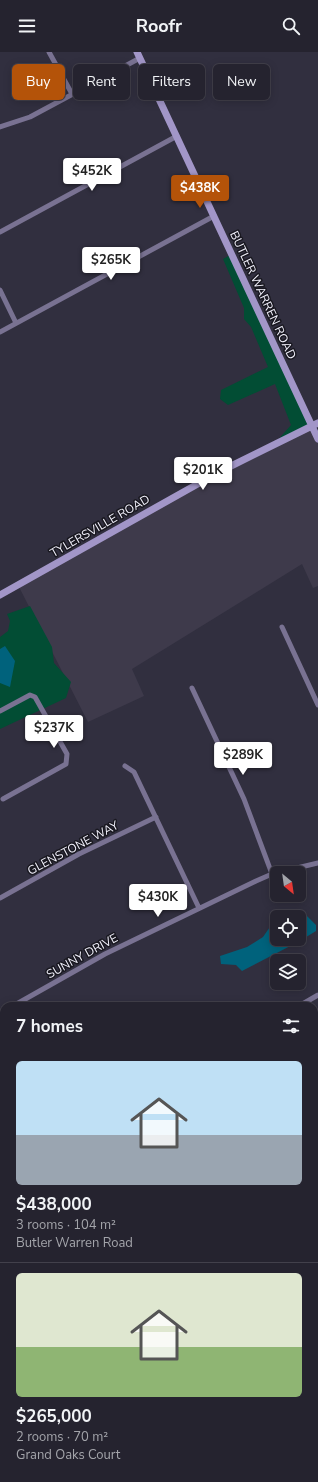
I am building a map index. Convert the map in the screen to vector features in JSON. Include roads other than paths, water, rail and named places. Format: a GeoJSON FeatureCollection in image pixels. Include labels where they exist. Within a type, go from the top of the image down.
{"type":"FeatureCollection","features":[{"type":"Feature","properties":{"kind":"main road","name":"BUTLER WARREN ROAD"},"geometry":{"type":"LineString","coordinates":[[138,55],[315,424],[318,439]]}},
{"type":"Feature","properties":{"kind":"main road","name":"TYLERSVILLE ROAD"},"geometry":{"type":"LineString","coordinates":[[0,595],[218,472],[315,424]]}},
{"type":"Feature","properties":{"kind":"street"},"geometry":{"type":"LineString","coordinates":[[50,52],[72,94]]}},
{"type":"Feature","properties":{"kind":"street"},"geometry":{"type":"LineString","coordinates":[[0,127],[30,117],[138,55]]}},
{"type":"Feature","properties":{"kind":"street"},"geometry":{"type":"LineString","coordinates":[[0,232],[176,136]]}},
{"type":"Feature","properties":{"kind":"street"},"geometry":{"type":"LineString","coordinates":[[0,332],[214,216]]}},
{"type":"Feature","properties":{"kind":"street"},"geometry":{"type":"LineString","coordinates":[[0,290],[16,323]]}},
{"type":"Feature","properties":{"kind":"street"},"geometry":{"type":"LineString","coordinates":[[282,627],[318,705]]}},
{"type":"Feature","properties":{"kind":"street"},"geometry":{"type":"LineString","coordinates":[[192,688],[244,799],[270,869]]}},
{"type":"Feature","properties":{"kind":"street"},"geometry":{"type":"LineString","coordinates":[[0,711],[30,695],[34,697],[67,754],[66,764],[1,798]]}},
{"type":"Feature","properties":{"kind":"street"},"geometry":{"type":"LineString","coordinates":[[125,766],[134,772],[199,908]]}},
{"type":"Feature","properties":{"kind":"street","name":"GLENSTONE WAY"},"geometry":{"type":"LineString","coordinates":[[0,898],[79,854],[156,817]]}},
{"type":"Feature","properties":{"kind":"street","name":"SUNNY DRIVE"},"geometry":{"type":"LineString","coordinates":[[305,866],[318,863]]}},
{"type":"Feature","properties":{"kind":"street","name":"SUNNY DRIVE"},"geometry":{"type":"LineString","coordinates":[[20,1002],[104,954],[270,875]]}},
{"type":"Feature","properties":{"kind":"street"},"geometry":{"type":"LineString","coordinates":[[305,1002],[318,995]]}},
{"type":"Feature","properties":{"kind":"water"},"geometry":{"type":"Polygon","coordinates":[[[5,646],[15,661],[10,687],[0,683],[0,649],[5,646]]]}},
{"type":"Feature","properties":{"kind":"water"},"geometry":{"type":"Polygon","coordinates":[[[306,915],[316,925],[316,931],[306,937],[306,915]]]}},
{"type":"Feature","properties":{"kind":"water"},"geometry":{"type":"Polygon","coordinates":[[[270,927],[270,946],[290,946],[275,954],[270,954],[270,956],[242,971],[236,965],[221,964],[220,956],[247,947],[263,937],[270,927]]]}}]}
